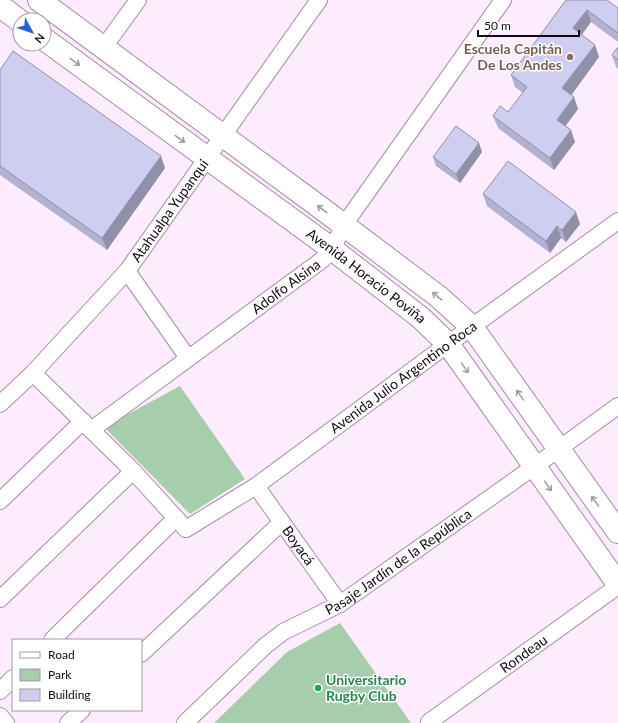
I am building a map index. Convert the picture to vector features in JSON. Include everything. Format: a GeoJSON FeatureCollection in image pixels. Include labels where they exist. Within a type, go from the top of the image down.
{"type":"FeatureCollection","features":[{"type":"Feature","properties":{"kind":"main road","name":"Avenida Horacio Poviña"},"geometry":{"type":"LineString","coordinates":[[39,0],[344,225],[439,297],[472,327],[618,532]]}},
{"type":"Feature","properties":{"kind":"main road"},"geometry":{"type":"LineString","coordinates":[[0,6],[12,15]]}},
{"type":"Feature","properties":{"kind":"main road","name":"Avenida Horacio Poviña"},"geometry":{"type":"LineString","coordinates":[[52,44],[332,249],[421,318],[448,344],[618,585]]}},
{"type":"Feature","properties":{"kind":"street"},"geometry":{"type":"LineString","coordinates":[[104,47],[138,0]]}},
{"type":"Feature","properties":{"kind":"street","name":"Atahualpa Yupanqui"},"geometry":{"type":"LineString","coordinates":[[0,404],[33,373],[127,271],[320,0]]}},
{"type":"Feature","properties":{"kind":"street","name":"Adolfo Alsina"},"geometry":{"type":"LineString","coordinates":[[0,501],[87,426],[188,358],[322,260],[332,249],[344,225],[502,0]]}},
{"type":"Feature","properties":{"kind":"street","name":"Avenida Julio Argentino Roca"},"geometry":{"type":"LineString","coordinates":[[53,639],[181,523],[256,486],[618,221]]}},
{"type":"Feature","properties":{"kind":"street"},"geometry":{"type":"LineString","coordinates":[[127,271],[188,358]]}},
{"type":"Feature","properties":{"kind":"street"},"geometry":{"type":"LineString","coordinates":[[33,373],[133,471],[181,523]]}},
{"type":"Feature","properties":{"kind":"street","name":"Pasaje Jardín de la República"},"geometry":{"type":"LineString","coordinates":[[185,723],[265,646],[283,632],[340,604],[618,406]]}},
{"type":"Feature","properties":{"kind":"street"},"geometry":{"type":"LineString","coordinates":[[0,599],[133,471]]}},
{"type":"Feature","properties":{"kind":"street","name":"Boyacá"},"geometry":{"type":"LineString","coordinates":[[256,486],[340,604]]}},
{"type":"Feature","properties":{"kind":"street"},"geometry":{"type":"LineString","coordinates":[[142,653],[282,522]]}},
{"type":"Feature","properties":{"kind":"street","name":"Rondeau"},"geometry":{"type":"LineString","coordinates":[[430,722],[618,585]]}},
{"type":"Feature","properties":{"kind":"street"},"geometry":{"type":"LineString","coordinates":[[0,691],[12,679]]}},
{"type":"Feature","properties":{"kind":"street"},"geometry":{"type":"LineString","coordinates":[[68,723],[81,711]]}},
{"type":"Feature","properties":{"kind":"street"},"geometry":{"type":"LineString","coordinates":[[0,716],[6,723]]}},
{"type":"Feature","properties":{"kind":"green space"},"geometry":{"type":"Polygon","coordinates":[[[180,386],[245,479],[190,514],[104,427],[180,386]]]}},
{"type":"Feature","properties":{"kind":"green space","name":"Universitario Rugby Club"},"geometry":{"type":"Polygon","coordinates":[[[340,623],[411,723],[214,723],[287,652],[340,623]]]}},
{"type":"Feature","properties":{"kind":"building"},"geometry":{"type":"Polygon","coordinates":[[[566,0],[607,0],[618,8],[618,33],[587,10],[573,28],[595,45],[562,88],[574,97],[557,120],[571,130],[550,158],[493,116],[500,106],[508,112],[527,87],[511,75],[566,0]]]}},
{"type":"Feature","properties":{"kind":"building"},"geometry":{"type":"Polygon","coordinates":[[[618,47],[618,60],[612,55],[618,47]]]}},
{"type":"Feature","properties":{"kind":"building"},"geometry":{"type":"Polygon","coordinates":[[[12,52],[14,52],[161,156],[102,238],[0,166],[0,70],[12,52]]]}},
{"type":"Feature","properties":{"kind":"building"},"geometry":{"type":"Polygon","coordinates":[[[456,126],[479,143],[456,174],[433,157],[456,126]]]}},
{"type":"Feature","properties":{"kind":"building"},"geometry":{"type":"Polygon","coordinates":[[[508,161],[576,212],[562,230],[557,226],[546,241],[483,194],[508,161]]]}},
{"type":"Feature","properties":{"kind":"place","name":"Escuela Capitán De Los Andes"},"geometry":{"type":"Point","coordinates":[570,57]}},
{"type":"Feature","properties":{"kind":"place","name":"Universitario Rugby Club"},"geometry":{"type":"Point","coordinates":[318,688]}}]}
